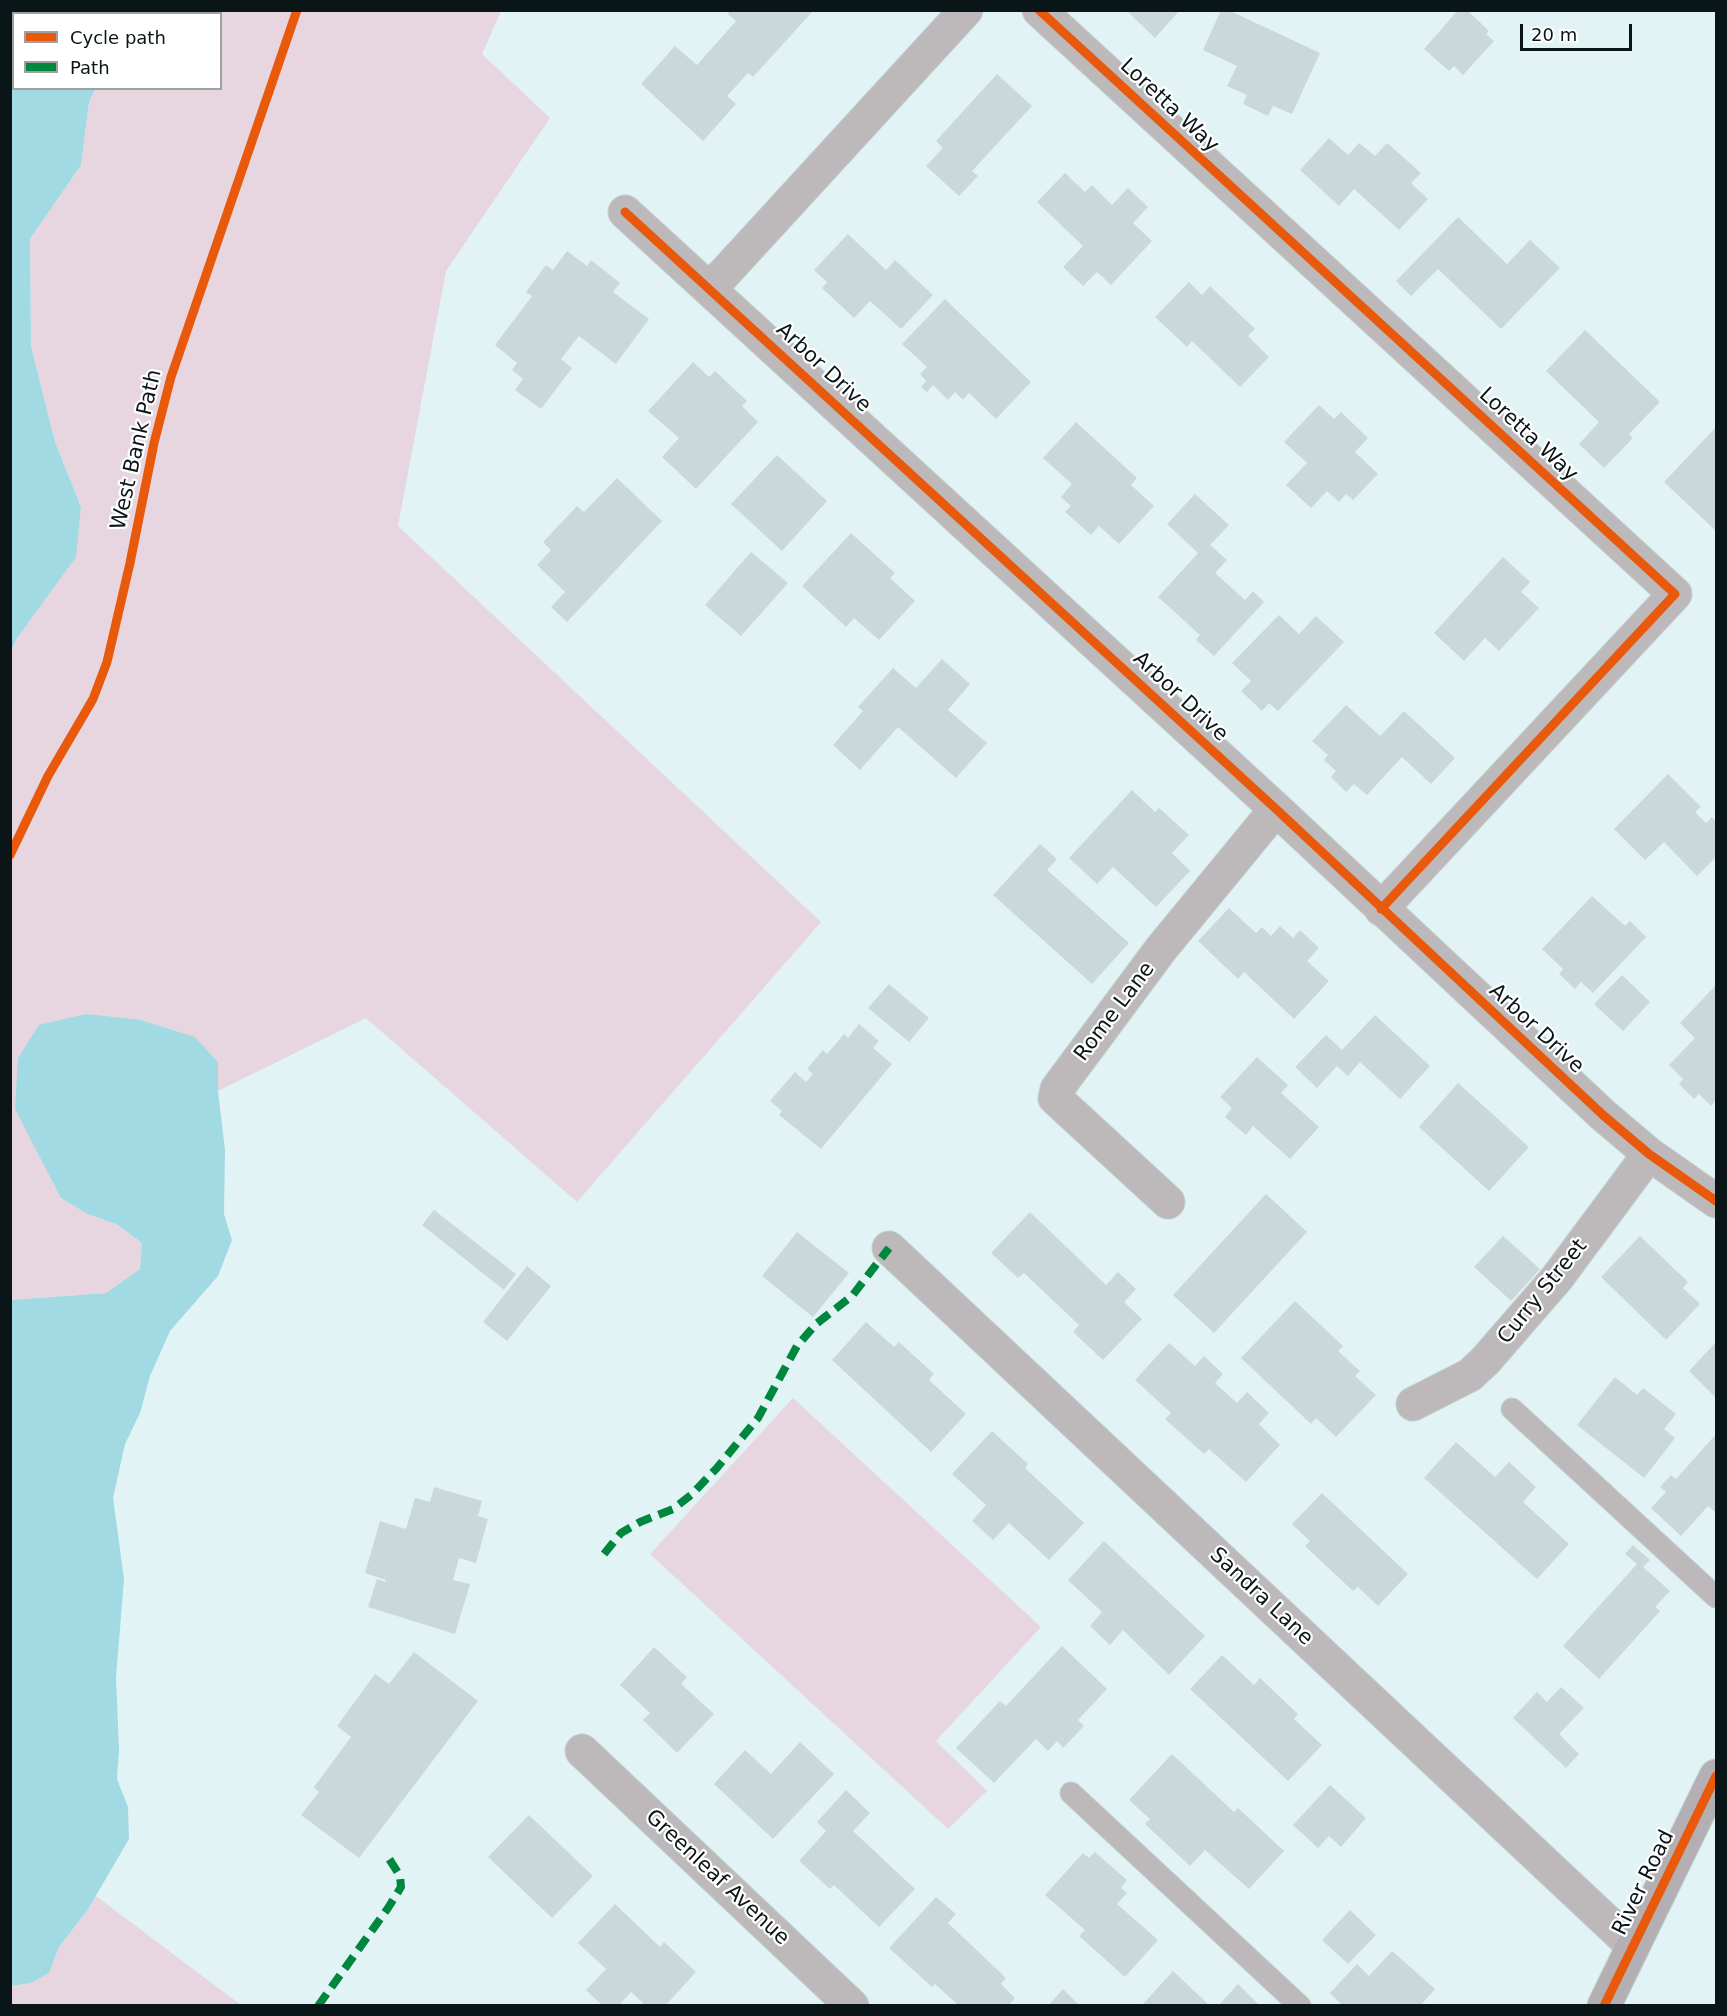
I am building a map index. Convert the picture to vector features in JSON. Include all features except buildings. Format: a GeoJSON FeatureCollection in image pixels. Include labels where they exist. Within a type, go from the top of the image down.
{"type":"FeatureCollection","features":[{"type":"Feature","properties":{"kind":"main road","name":"River Road"},"geometry":{"type":"LineString","coordinates":[[1604,2006],[1716,1776]]}},
{"type":"Feature","properties":{"kind":"street"},"geometry":{"type":"LineString","coordinates":[[710,289],[966,10]]}},
{"type":"Feature","properties":{"kind":"street","name":"Loretta Way"},"geometry":{"type":"LineString","coordinates":[[1039,10],[1675,594],[1381,909]]}},
{"type":"Feature","properties":{"kind":"street","name":"Arbor Drive"},"geometry":{"type":"LineString","coordinates":[[625,213],[1276,809],[1603,1115],[1649,1154],[1716,1201]]}},
{"type":"Feature","properties":{"kind":"street","name":"Rome Lane"},"geometry":{"type":"LineString","coordinates":[[1168,1202],[1055,1098],[1057,1089],[1161,949],[1276,809]]}},
{"type":"Feature","properties":{"kind":"street","name":"Curry Street"},"geometry":{"type":"LineString","coordinates":[[1413,1404],[1470,1375],[1485,1361],[1557,1278],[1649,1154]]}},
{"type":"Feature","properties":{"kind":"street","name":"Sandra Lane"},"geometry":{"type":"LineString","coordinates":[[889,1248],[1633,1946]]}},
{"type":"Feature","properties":{"kind":"street","name":"Greenleaf Avenue"},"geometry":{"type":"LineString","coordinates":[[582,1751],[852,2006]]}},
{"type":"Feature","properties":{"kind":"lane"},"geometry":{"type":"LineString","coordinates":[[1512,1409],[1716,1597]]}},
{"type":"Feature","properties":{"kind":"lane"},"geometry":{"type":"LineString","coordinates":[[1071,1793],[1300,2006]]}},
{"type":"Feature","properties":{"kind":"shaded area"},"geometry":{"type":"Polygon","coordinates":[[[501,11],[482,54],[550,118],[446,271],[398,526],[821,922],[577,1202],[366,1018],[218,1091],[218,1062],[194,1037],[141,1020],[88,1214],[118,1225],[142,1243],[140,1269],[106,1293],[11,1300],[11,651],[81,507],[55,442],[31,346],[30,239],[81,165],[89,102],[95,90],[222,90],[222,12],[123,12],[501,11]]]}},
{"type":"Feature","properties":{"kind":"shaded area"},"geometry":{"type":"Polygon","coordinates":[[[793,1398],[1041,1627],[936,1741],[987,1791],[948,1829],[650,1554],[793,1398]]]}},
{"type":"Feature","properties":{"kind":"shaded area"},"geometry":{"type":"Polygon","coordinates":[[[96,1896],[241,2005],[11,2005],[10,1986],[31,1983],[49,1973],[59,1947],[96,1896]]]}},
{"type":"Feature","properties":{"kind":"water"},"geometry":{"type":"Polygon","coordinates":[[[11,10],[123,11],[12,12],[12,90],[95,90],[89,102],[81,165],[30,239],[31,346],[55,442],[81,507],[76,557],[17,638],[11,651],[11,10]]]}},
{"type":"Feature","properties":{"kind":"water"},"geometry":{"type":"Polygon","coordinates":[[[86,1014],[141,1020],[195,1037],[218,1062],[218,1091],[225,1150],[224,1214],[232,1240],[218,1276],[170,1331],[150,1376],[140,1413],[125,1444],[113,1498],[124,1579],[116,1678],[119,1750],[117,1779],[128,1807],[129,1839],[87,1911],[59,1947],[49,1973],[31,1983],[11,1986],[11,1300],[106,1293],[140,1269],[142,1243],[118,1225],[88,1214],[61,1198],[15,1109],[18,1058],[39,1025],[86,1014]]]}},
{"type":"Feature","properties":{"kind":"marked path"},"geometry":{"type":"LineString","coordinates":[[604,1554],[621,1533],[640,1522],[673,1509],[691,1495],[716,1469],[758,1418],[797,1346],[816,1324],[852,1296],[889,1248]]}},
{"type":"Feature","properties":{"kind":"marked path"},"geometry":{"type":"LineString","coordinates":[[318,2006],[401,1887],[400,1876],[388,1857]]}},
{"type":"Feature","properties":{"kind":"cycle path","name":"West Bank Path"},"geometry":{"type":"LineString","coordinates":[[10,855],[48,776],[93,699],[107,662],[154,443],[171,377],[297,10]]}},
{"type":"Feature","properties":{"kind":"cycle path"},"geometry":{"type":"LineString","coordinates":[[1039,10],[1675,594],[1381,909]]}},
{"type":"Feature","properties":{"kind":"cycle path"},"geometry":{"type":"LineString","coordinates":[[625,212],[1276,809],[1603,1115],[1649,1154],[1716,1201]]}},
{"type":"Feature","properties":{"kind":"cycle path"},"geometry":{"type":"LineString","coordinates":[[1604,2006],[1716,1776]]}}]}
